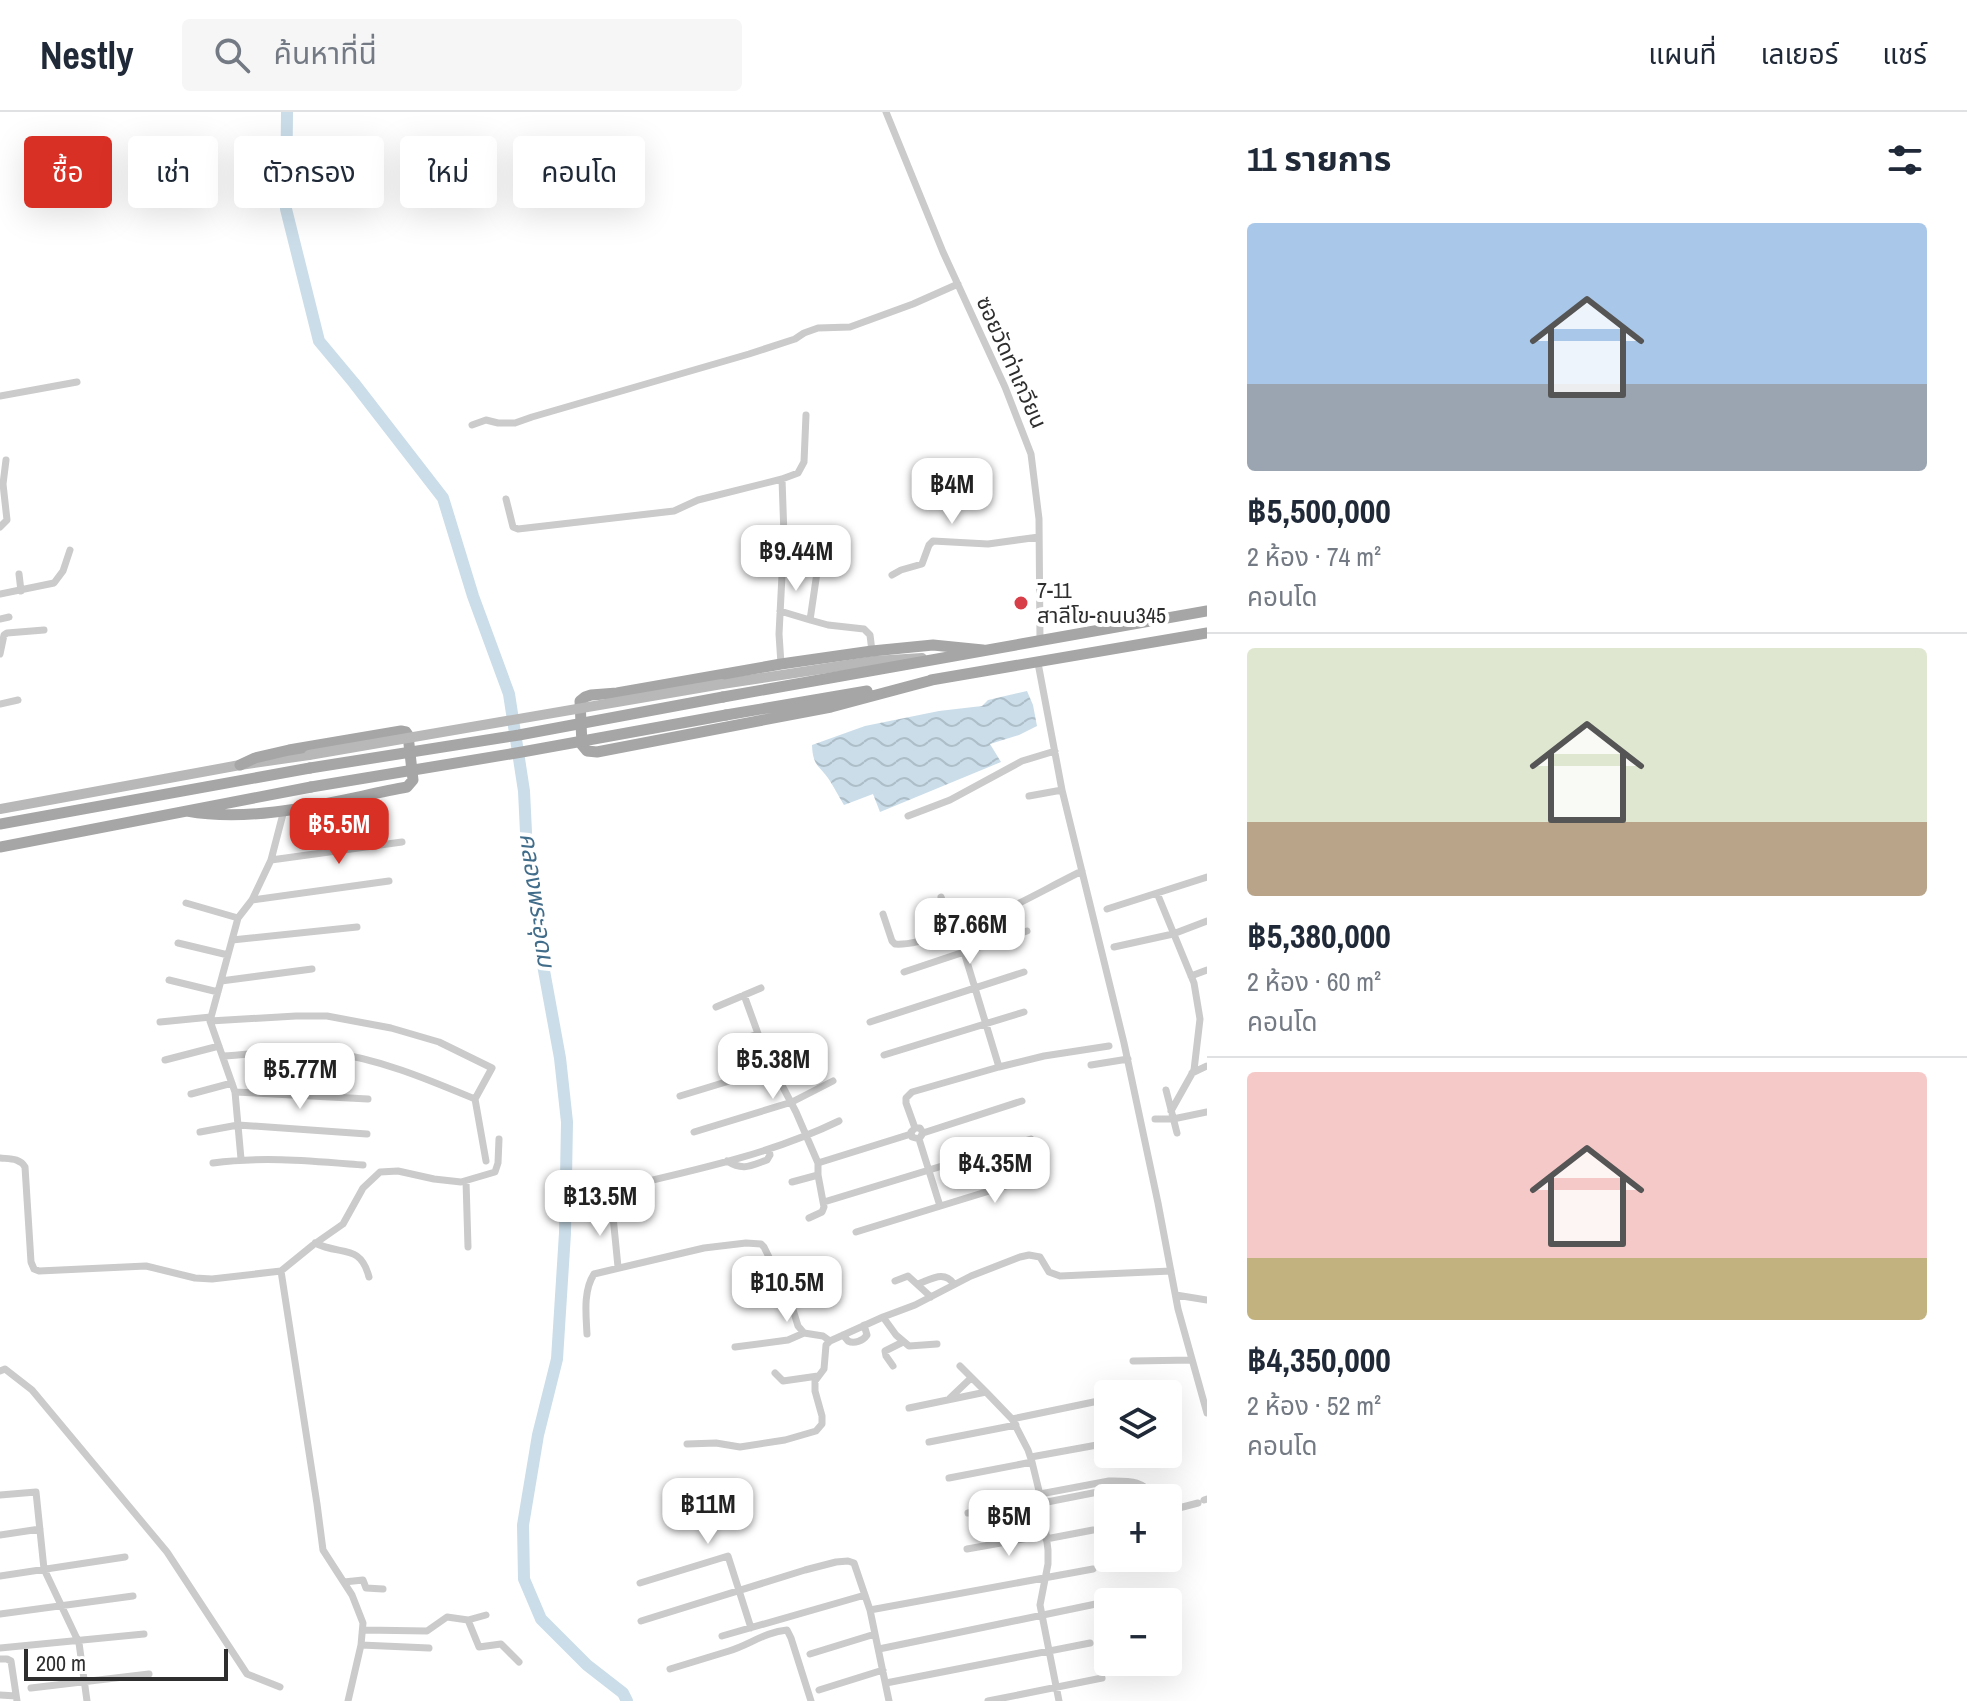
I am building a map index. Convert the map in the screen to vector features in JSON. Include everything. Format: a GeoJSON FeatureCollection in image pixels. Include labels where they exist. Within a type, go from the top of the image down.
{"type":"FeatureCollection","features":[{"type":"Feature","properties":{"kind":"main road"},"geometry":{"type":"LineString","coordinates":[[0,809],[240,765],[310,762],[519,735],[1207,611]]}},
{"type":"Feature","properties":{"kind":"main road"},"geometry":{"type":"LineString","coordinates":[[3,847],[311,787],[1207,633]]}},
{"type":"Feature","properties":{"kind":"main road"},"geometry":{"type":"LineString","coordinates":[[936,679],[819,709],[597,752],[587,751],[582,745],[580,701],[585,697],[872,651],[933,645],[983,650]]}},
{"type":"Feature","properties":{"kind":"main road"},"geometry":{"type":"LineString","coordinates":[[0,824],[722,684],[874,661],[944,657]]}},
{"type":"Feature","properties":{"kind":"main road"},"geometry":{"type":"LineString","coordinates":[[187,811],[260,814],[407,787],[413,780],[408,735],[401,731],[289,750],[240,765]]}},
{"type":"Feature","properties":{"kind":"street","name":"ซอยวัดท่าเกวียน"},"geometry":{"type":"LineString","coordinates":[[886,112],[1026,438],[1033,468],[1039,537],[1040,641]]}},
{"type":"Feature","properties":{"kind":"street"},"geometry":{"type":"LineString","coordinates":[[472,425],[486,420],[521,422],[749,354],[818,328],[850,327],[958,284]]}},
{"type":"Feature","properties":{"kind":"street"},"geometry":{"type":"LineString","coordinates":[[0,396],[77,382]]}},
{"type":"Feature","properties":{"kind":"street"},"geometry":{"type":"LineString","coordinates":[[506,499],[513,527],[518,529],[674,511],[698,500],[798,473],[804,462],[806,415]]}},
{"type":"Feature","properties":{"kind":"street"},"geometry":{"type":"LineString","coordinates":[[0,527],[7,520],[2,478],[6,460]]}},
{"type":"Feature","properties":{"kind":"street"},"geometry":{"type":"LineString","coordinates":[[781,664],[782,479]]}},
{"type":"Feature","properties":{"kind":"street"},"geometry":{"type":"LineString","coordinates":[[892,575],[922,564],[933,541],[988,544],[1039,537]]}},
{"type":"Feature","properties":{"kind":"street"},"geometry":{"type":"LineString","coordinates":[[0,594],[54,583],[63,571],[70,550]]}},
{"type":"Feature","properties":{"kind":"street"},"geometry":{"type":"LineString","coordinates":[[810,620],[819,559]]}},
{"type":"Feature","properties":{"kind":"street"},"geometry":{"type":"LineString","coordinates":[[19,574],[21,591]]}},
{"type":"Feature","properties":{"kind":"street"},"geometry":{"type":"LineString","coordinates":[[780,611],[828,625],[864,629],[870,635],[872,651]]}},
{"type":"Feature","properties":{"kind":"street"},"geometry":{"type":"LineString","coordinates":[[0,654],[7,633],[44,630]]}},
{"type":"Feature","properties":{"kind":"street"},"geometry":{"type":"LineString","coordinates":[[1038,663],[1117,1045],[1128,1059],[1176,1295],[1207,1413]]}},
{"type":"Feature","properties":{"kind":"street"},"geometry":{"type":"LineString","coordinates":[[0,704],[18,700]]}},
{"type":"Feature","properties":{"kind":"street"},"geometry":{"type":"LineString","coordinates":[[908,816],[950,800],[1022,761],[1055,751]]}},
{"type":"Feature","properties":{"kind":"street"},"geometry":{"type":"LineString","coordinates":[[1029,796],[1062,790]]}},
{"type":"Feature","properties":{"kind":"street"},"geometry":{"type":"LineString","coordinates":[[241,1159],[233,1088],[211,1019],[238,918],[252,900],[271,860],[284,810]]}},
{"type":"Feature","properties":{"kind":"street"},"geometry":{"type":"LineString","coordinates":[[271,860],[402,842]]}},
{"type":"Feature","properties":{"kind":"street"},"geometry":{"type":"LineString","coordinates":[[883,914],[892,941],[905,945],[953,932],[994,915],[1082,871]]}},
{"type":"Feature","properties":{"kind":"street"},"geometry":{"type":"LineString","coordinates":[[1107,909],[1207,877]]}},
{"type":"Feature","properties":{"kind":"street"},"geometry":{"type":"LineString","coordinates":[[252,900],[389,881]]}},
{"type":"Feature","properties":{"kind":"street"},"geometry":{"type":"LineString","coordinates":[[1157,893],[1194,983],[1204,1018],[1192,1073],[1172,1115]]}},
{"type":"Feature","properties":{"kind":"street"},"geometry":{"type":"LineString","coordinates":[[941,897],[953,932]]}},
{"type":"Feature","properties":{"kind":"street"},"geometry":{"type":"LineString","coordinates":[[186,903],[238,918]]}},
{"type":"Feature","properties":{"kind":"street"},"geometry":{"type":"LineString","coordinates":[[1114,947],[1173,934],[1207,921]]}},
{"type":"Feature","properties":{"kind":"street"},"geometry":{"type":"LineString","coordinates":[[232,940],[357,927]]}},
{"type":"Feature","properties":{"kind":"street"},"geometry":{"type":"LineString","coordinates":[[904,972],[1027,931]]}},
{"type":"Feature","properties":{"kind":"street"},"geometry":{"type":"LineString","coordinates":[[178,943],[228,955]]}},
{"type":"Feature","properties":{"kind":"street"},"geometry":{"type":"LineString","coordinates":[[964,952],[999,1067]]}},
{"type":"Feature","properties":{"kind":"street"},"geometry":{"type":"LineString","coordinates":[[221,981],[312,969]]}},
{"type":"Feature","properties":{"kind":"street"},"geometry":{"type":"LineString","coordinates":[[1191,976],[1207,970]]}},
{"type":"Feature","properties":{"kind":"street"},"geometry":{"type":"LineString","coordinates":[[870,1022],[1024,972]]}},
{"type":"Feature","properties":{"kind":"street"},"geometry":{"type":"LineString","coordinates":[[169,980],[218,992]]}},
{"type":"Feature","properties":{"kind":"street"},"geometry":{"type":"LineString","coordinates":[[716,1007],[761,988]]}},
{"type":"Feature","properties":{"kind":"street"},"geometry":{"type":"LineString","coordinates":[[744,995],[772,1068],[792,1102],[818,1163],[824,1211],[809,1218]]}},
{"type":"Feature","properties":{"kind":"street"},"geometry":{"type":"LineString","coordinates":[[884,1055],[1024,1012]]}},
{"type":"Feature","properties":{"kind":"street"},"geometry":{"type":"LineString","coordinates":[[160,1022],[327,1016],[391,1028],[439,1042],[492,1068],[475,1099],[486,1161]]}},
{"type":"Feature","properties":{"kind":"street"},"geometry":{"type":"LineString","coordinates":[[725,1045],[758,1034]]}},
{"type":"Feature","properties":{"kind":"street"},"geometry":{"type":"LineString","coordinates":[[913,1131],[906,1103],[912,1092],[1044,1056],[1117,1045]]}},
{"type":"Feature","properties":{"kind":"street"},"geometry":{"type":"LineString","coordinates":[[165,1060],[219,1046]]}},
{"type":"Feature","properties":{"kind":"street"},"geometry":{"type":"LineString","coordinates":[[680,1096],[772,1068],[815,1047]]}},
{"type":"Feature","properties":{"kind":"street"},"geometry":{"type":"LineString","coordinates":[[223,1056],[326,1052],[375,1062],[475,1099]]}},
{"type":"Feature","properties":{"kind":"street"},"geometry":{"type":"LineString","coordinates":[[1091,1065],[1128,1059]]}},
{"type":"Feature","properties":{"kind":"street"},"geometry":{"type":"LineString","coordinates":[[1192,1073],[1207,1066]]}},
{"type":"Feature","properties":{"kind":"street"},"geometry":{"type":"LineString","coordinates":[[694,1132],[792,1102],[833,1081]]}},
{"type":"Feature","properties":{"kind":"street"},"geometry":{"type":"LineString","coordinates":[[191,1094],[233,1088],[368,1099]]}},
{"type":"Feature","properties":{"kind":"street"},"geometry":{"type":"LineString","coordinates":[[1166,1090],[1177,1133]]}},
{"type":"Feature","properties":{"kind":"street"},"geometry":{"type":"LineString","coordinates":[[921,1136],[1022,1101]]}},
{"type":"Feature","properties":{"kind":"street"},"geometry":{"type":"LineString","coordinates":[[1155,1119],[1207,1112]]}},
{"type":"Feature","properties":{"kind":"street"},"geometry":{"type":"LineString","coordinates":[[636,1184],[769,1149],[807,1137],[839,1121]]}},
{"type":"Feature","properties":{"kind":"street"},"geometry":{"type":"LineString","coordinates":[[200,1132],[238,1125],[367,1134]]}},
{"type":"Feature","properties":{"kind":"street"},"geometry":{"type":"LineString","coordinates":[[818,1163],[920,1128],[940,1206]]}},
{"type":"Feature","properties":{"kind":"street"},"geometry":{"type":"LineString","coordinates":[[0,1158],[18,1160],[25,1167],[34,1269],[146,1266],[212,1279],[281,1271],[343,1224],[363,1188],[380,1172],[398,1171],[434,1179],[466,1181],[489,1174],[497,1169],[499,1139]]}},
{"type":"Feature","properties":{"kind":"street"},"geometry":{"type":"LineString","coordinates":[[824,1202],[1031,1139]]}},
{"type":"Feature","properties":{"kind":"street"},"geometry":{"type":"LineString","coordinates":[[213,1163],[273,1158],[363,1165]]}},
{"type":"Feature","properties":{"kind":"street"},"geometry":{"type":"LineString","coordinates":[[792,1182],[818,1175]]}},
{"type":"Feature","properties":{"kind":"street"},"geometry":{"type":"LineString","coordinates":[[856,1232],[1041,1175]]}},
{"type":"Feature","properties":{"kind":"street"},"geometry":{"type":"LineString","coordinates":[[466,1181],[468,1247]]}},
{"type":"Feature","properties":{"kind":"street"},"geometry":{"type":"LineString","coordinates":[[612,1206],[618,1267]]}},
{"type":"Feature","properties":{"kind":"street"},"geometry":{"type":"LineString","coordinates":[[315,1243],[357,1255],[364,1262],[369,1277]]}},
{"type":"Feature","properties":{"kind":"street"},"geometry":{"type":"LineString","coordinates":[[587,1334],[585,1312],[590,1280],[594,1274],[704,1248],[755,1243],[764,1247],[794,1308],[798,1326],[804,1333]]}},
{"type":"Feature","properties":{"kind":"street"},"geometry":{"type":"LineString","coordinates":[[687,1444],[716,1443],[740,1447],[785,1440],[816,1431],[822,1420],[815,1385],[824,1369],[826,1345],[830,1341],[915,1305],[971,1276],[1029,1255],[1040,1257],[1049,1272],[1056,1276],[1171,1271]]}},
{"type":"Feature","properties":{"kind":"street"},"geometry":{"type":"LineString","coordinates":[[281,1271],[320,1539],[327,1558],[352,1595],[364,1630],[348,1701]]}},
{"type":"Feature","properties":{"kind":"street"},"geometry":{"type":"LineString","coordinates":[[895,1281],[908,1276],[931,1297]]}},
{"type":"Feature","properties":{"kind":"street"},"geometry":{"type":"LineString","coordinates":[[918,1284],[944,1276],[954,1284]]}},
{"type":"Feature","properties":{"kind":"street"},"geometry":{"type":"LineString","coordinates":[[746,1299],[783,1285]]}},
{"type":"Feature","properties":{"kind":"street"},"geometry":{"type":"LineString","coordinates":[[1176,1295],[1207,1300]]}},
{"type":"Feature","properties":{"kind":"street"},"geometry":{"type":"LineString","coordinates":[[883,1317],[903,1342],[915,1347],[937,1344]]}},
{"type":"Feature","properties":{"kind":"street"},"geometry":{"type":"LineString","coordinates":[[735,1347],[788,1340],[804,1333],[823,1336],[830,1341]]}},
{"type":"Feature","properties":{"kind":"street"},"geometry":{"type":"LineString","coordinates":[[893,1366],[885,1351],[903,1342]]}},
{"type":"Feature","properties":{"kind":"street"},"geometry":{"type":"LineString","coordinates":[[1133,1361],[1192,1360]]}},
{"type":"Feature","properties":{"kind":"street"},"geometry":{"type":"LineString","coordinates":[[960,1366],[1014,1422],[1032,1460],[1041,1498],[1048,1564],[1040,1605],[1059,1701]]}},
{"type":"Feature","properties":{"kind":"street"},"geometry":{"type":"LineString","coordinates":[[0,1371],[5,1369],[32,1390],[167,1552],[247,1674],[280,1687]]}},
{"type":"Feature","properties":{"kind":"street"},"geometry":{"type":"LineString","coordinates":[[775,1373],[783,1381],[818,1376]]}},
{"type":"Feature","properties":{"kind":"street"},"geometry":{"type":"LineString","coordinates":[[948,1400],[971,1378]]}},
{"type":"Feature","properties":{"kind":"street"},"geometry":{"type":"LineString","coordinates":[[909,1408],[986,1392]]}},
{"type":"Feature","properties":{"kind":"street"},"geometry":{"type":"LineString","coordinates":[[929,1442],[1094,1402]]}},
{"type":"Feature","properties":{"kind":"street"},"geometry":{"type":"LineString","coordinates":[[949,1478],[1094,1446]]}},
{"type":"Feature","properties":{"kind":"street"},"geometry":{"type":"LineString","coordinates":[[1123,1484],[1143,1484]]}},
{"type":"Feature","properties":{"kind":"street"},"geometry":{"type":"LineString","coordinates":[[968,1513],[1094,1489]]}},
{"type":"Feature","properties":{"kind":"street"},"geometry":{"type":"LineString","coordinates":[[0,1495],[36,1492],[44,1569],[78,1641],[87,1701]]}},
{"type":"Feature","properties":{"kind":"street"},"geometry":{"type":"LineString","coordinates":[[1182,1507],[1203,1501]]}},
{"type":"Feature","properties":{"kind":"street"},"geometry":{"type":"LineString","coordinates":[[0,1535],[40,1529]]}},
{"type":"Feature","properties":{"kind":"street"},"geometry":{"type":"LineString","coordinates":[[967,1549],[1093,1530]]}},
{"type":"Feature","properties":{"kind":"street"},"geometry":{"type":"LineString","coordinates":[[640,1583],[728,1556],[751,1628]]}},
{"type":"Feature","properties":{"kind":"street"},"geometry":{"type":"LineString","coordinates":[[0,1576],[125,1557]]}},
{"type":"Feature","properties":{"kind":"street"},"geometry":{"type":"LineString","coordinates":[[641,1621],[805,1570],[848,1561],[854,1563],[870,1610],[889,1701]]}},
{"type":"Feature","properties":{"kind":"street"},"geometry":{"type":"LineString","coordinates":[[870,1610],[1093,1569]]}},
{"type":"Feature","properties":{"kind":"street"},"geometry":{"type":"LineString","coordinates":[[344,1582],[361,1579],[366,1588],[383,1589]]}},
{"type":"Feature","properties":{"kind":"street"},"geometry":{"type":"LineString","coordinates":[[722,1636],[865,1595]]}},
{"type":"Feature","properties":{"kind":"street"},"geometry":{"type":"LineString","coordinates":[[0,1614],[133,1596]]}},
{"type":"Feature","properties":{"kind":"street"},"geometry":{"type":"LineString","coordinates":[[879,1649],[1094,1604]]}},
{"type":"Feature","properties":{"kind":"street"},"geometry":{"type":"LineString","coordinates":[[364,1630],[427,1631],[447,1617],[468,1620],[486,1615]]}},
{"type":"Feature","properties":{"kind":"street"},"geometry":{"type":"LineString","coordinates":[[468,1620],[479,1647],[501,1644],[519,1662]]}},
{"type":"Feature","properties":{"kind":"street"},"geometry":{"type":"LineString","coordinates":[[670,1669],[787,1630],[811,1701]]}},
{"type":"Feature","properties":{"kind":"street"},"geometry":{"type":"LineString","coordinates":[[0,1648],[144,1634]]}},
{"type":"Feature","properties":{"kind":"street"},"geometry":{"type":"LineString","coordinates":[[810,1654],[875,1634]]}},
{"type":"Feature","properties":{"kind":"street"},"geometry":{"type":"LineString","coordinates":[[886,1683],[1090,1643]]}},
{"type":"Feature","properties":{"kind":"street"},"geometry":{"type":"LineString","coordinates":[[361,1645],[429,1648]]}},
{"type":"Feature","properties":{"kind":"street"},"geometry":{"type":"LineString","coordinates":[[0,1659],[11,1661],[17,1699],[0,1695]]}},
{"type":"Feature","properties":{"kind":"street"},"geometry":{"type":"LineString","coordinates":[[819,1690],[883,1670]]}},
{"type":"Feature","properties":{"kind":"street"},"geometry":{"type":"LineString","coordinates":[[31,1688],[149,1674]]}},
{"type":"Feature","properties":{"kind":"street"},"geometry":{"type":"LineString","coordinates":[[988,1701],[1102,1678]]}},
{"type":"Feature","properties":{"kind":"water"},"geometry":{"type":"Polygon","coordinates":[[[1027,691],[1037,726],[990,744],[1001,762],[880,812],[873,794],[844,805],[814,758],[812,745],[865,726],[982,706],[988,700],[1027,691]]]}},
{"type":"Feature","properties":{"kind":"waterway","name":"คลองพระอุดม"},"geometry":{"type":"LineString","coordinates":[[287,112],[286,209],[319,341],[443,498],[473,596],[509,694],[524,791],[527,853],[560,1058],[567,1122],[565,1233],[557,1359],[538,1435],[523,1525],[524,1579],[541,1619],[587,1665],[623,1693],[627,1701]]}},
{"type":"Feature","properties":{"kind":"place","name":"7-11 สาลีโข-ถนน345"},"geometry":{"type":"Point","coordinates":[1021,603]}}]}
